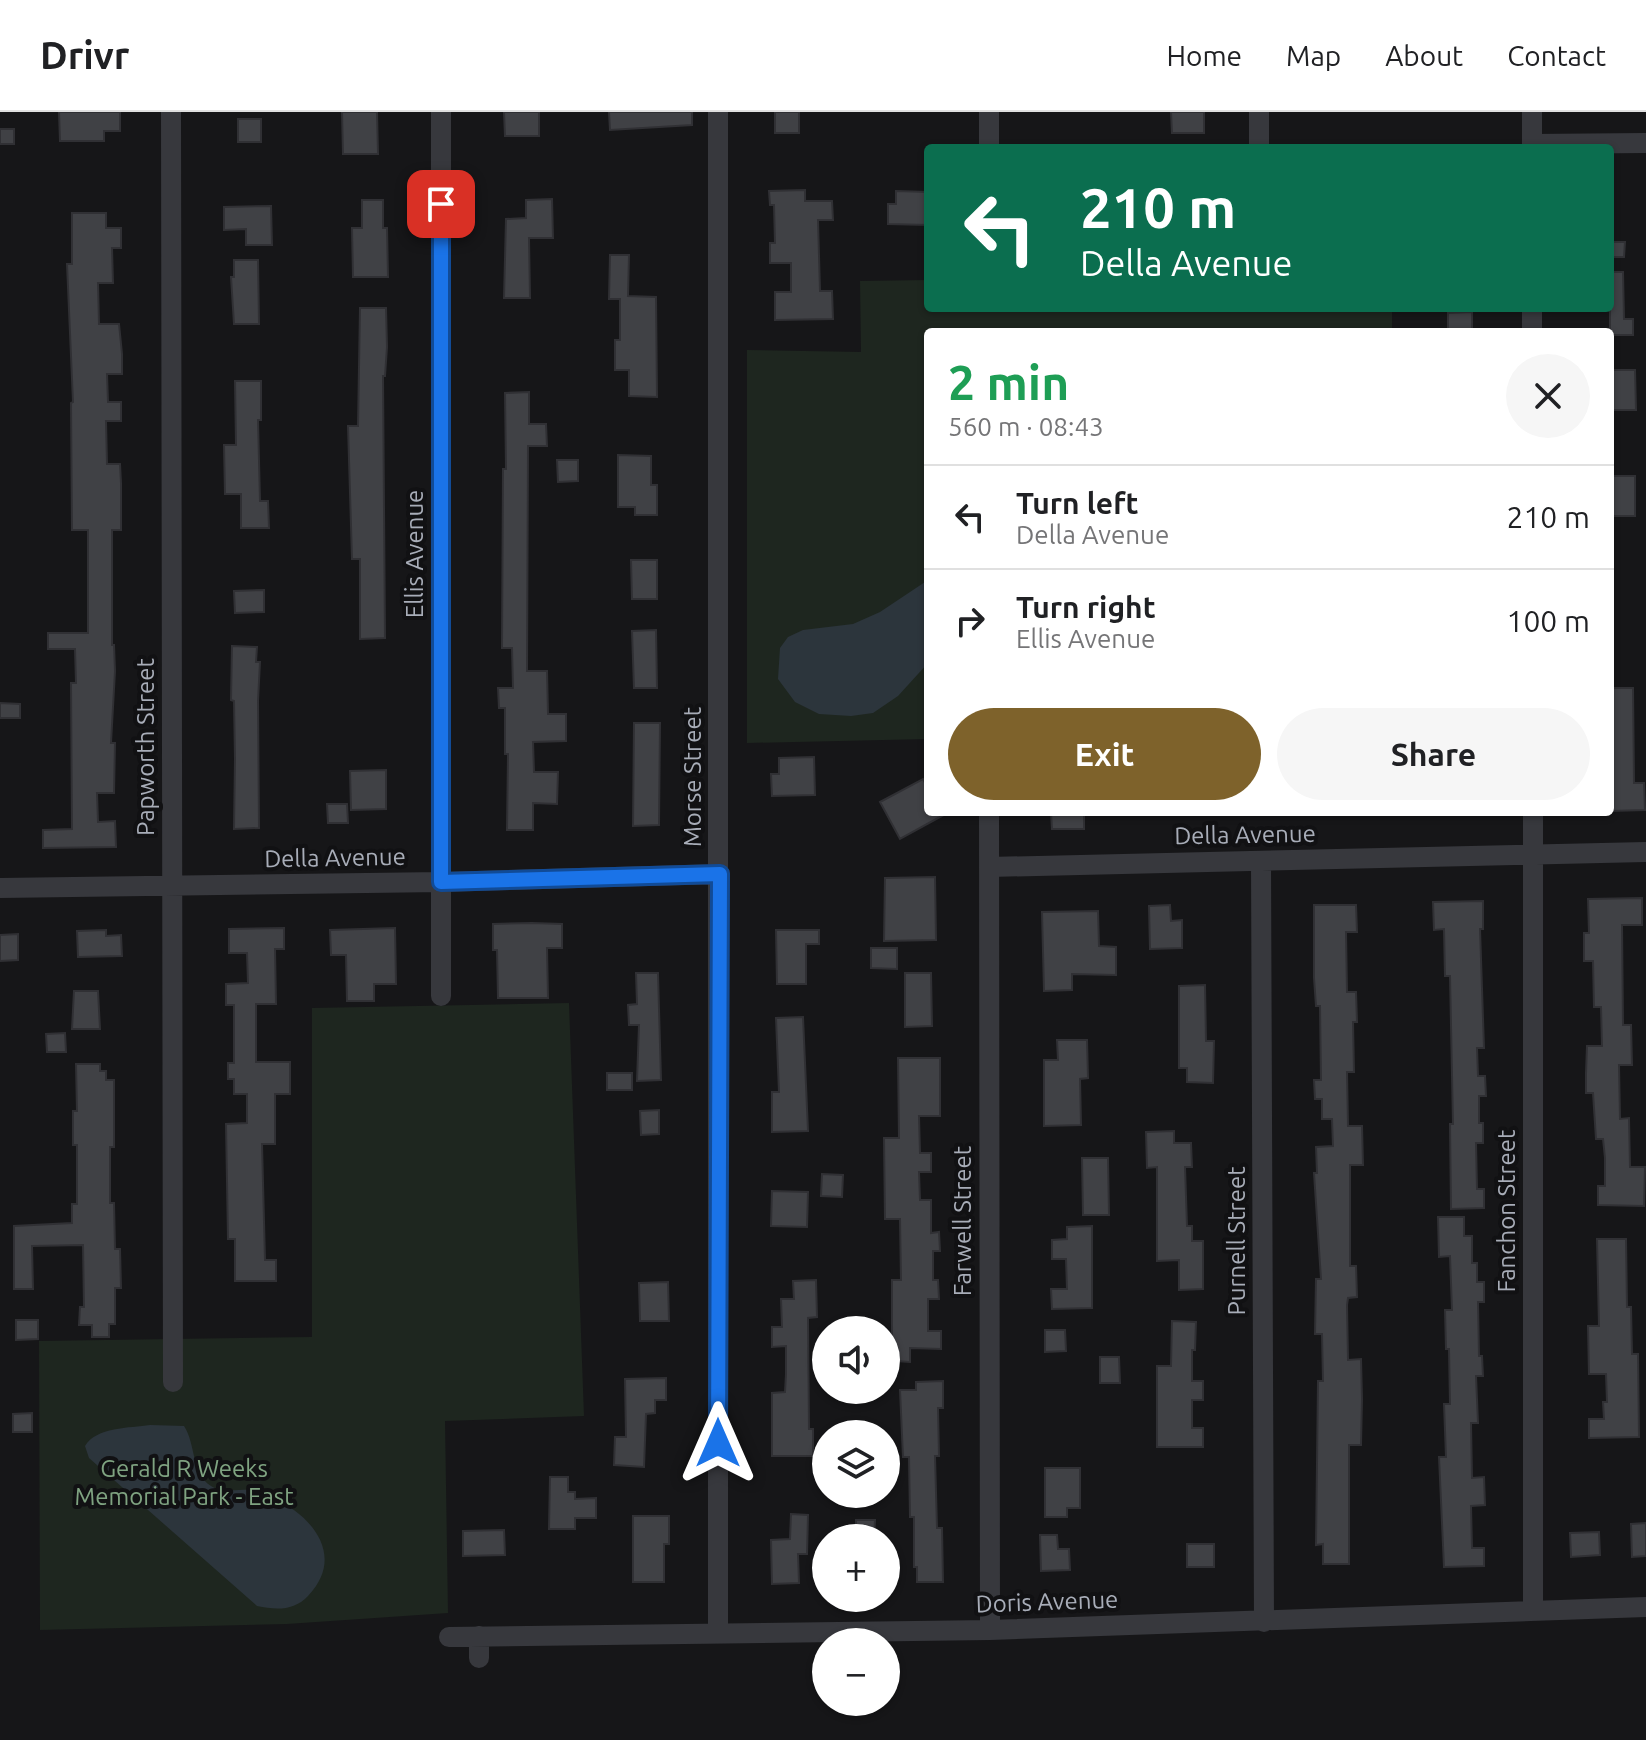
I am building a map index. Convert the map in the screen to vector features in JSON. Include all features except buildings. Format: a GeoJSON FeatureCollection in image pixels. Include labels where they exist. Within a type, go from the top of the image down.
{"type":"FeatureCollection","features":[{"type":"Feature","properties":{"kind":"street","name":"Papworth Street"},"geometry":{"type":"LineString","coordinates":[[171,112],[173,1382]]}},
{"type":"Feature","properties":{"kind":"street","name":"Ellis Avenue"},"geometry":{"type":"LineString","coordinates":[[441,112],[441,996]]}},
{"type":"Feature","properties":{"kind":"street","name":"Morse Street"},"geometry":{"type":"LineString","coordinates":[[718,112],[718,1633]]}},
{"type":"Feature","properties":{"kind":"street"},"geometry":{"type":"LineString","coordinates":[[989,112],[989,144]]}},
{"type":"Feature","properties":{"kind":"street"},"geometry":{"type":"LineString","coordinates":[[1259,112],[1259,144]]}},
{"type":"Feature","properties":{"kind":"street"},"geometry":{"type":"LineString","coordinates":[[1532,112],[1532,144]]}},
{"type":"Feature","properties":{"kind":"street"},"geometry":{"type":"LineString","coordinates":[[1608,144],[1646,143]]}},
{"type":"Feature","properties":{"kind":"street","name":"Farwell Street"},"geometry":{"type":"LineString","coordinates":[[989,816],[990,1630]]}},
{"type":"Feature","properties":{"kind":"street","name":"Fanchon Street"},"geometry":{"type":"LineString","coordinates":[[1533,816],[1533,1611]]}},
{"type":"Feature","properties":{"kind":"street","name":"Della Avenue"},"geometry":{"type":"LineString","coordinates":[[989,867],[1646,852]]}},
{"type":"Feature","properties":{"kind":"street","name":"Purnell Street"},"geometry":{"type":"LineString","coordinates":[[1261,861],[1264,1622]]}},
{"type":"Feature","properties":{"kind":"street","name":"Della Avenue"},"geometry":{"type":"LineString","coordinates":[[0,888],[441,882],[720,874]]}},
{"type":"Feature","properties":{"kind":"street","name":"Doris Avenue"},"geometry":{"type":"LineString","coordinates":[[449,1637],[990,1630],[1646,1607]]}},
{"type":"Feature","properties":{"kind":"street"},"geometry":{"type":"LineString","coordinates":[[479,1636],[479,1658]]}},
{"type":"Feature","properties":{"kind":"green space"},"geometry":{"type":"Polygon","coordinates":[[[924,280],[924,312],[1392,312],[1392,328],[924,328],[924,739],[747,743],[747,350],[861,352],[860,281],[924,280]]]}},
{"type":"Feature","properties":{"kind":"green space","name":"Gerald R Weeks Memorial Park - East"},"geometry":{"type":"Polygon","coordinates":[[[569,1003],[584,1416],[445,1421],[448,1613],[287,1624],[40,1630],[39,1341],[312,1337],[312,1008],[569,1003]]]}},
{"type":"Feature","properties":{"kind":"shaded area"},"geometry":{"type":"Polygon","coordinates":[[[924,583],[924,667],[898,696],[873,713],[851,716],[819,714],[795,702],[778,679],[780,648],[788,637],[803,630],[853,624],[880,612],[924,583]]]}},
{"type":"Feature","properties":{"kind":"shaded area"},"geometry":{"type":"Polygon","coordinates":[[[150,1425],[184,1426],[200,1474],[211,1486],[222,1490],[263,1492],[290,1507],[313,1528],[324,1553],[324,1567],[319,1581],[303,1601],[284,1608],[257,1606],[89,1458],[85,1446],[97,1435],[150,1425]]]}},
{"type":"Feature","properties":{"kind":"route"},"geometry":{"type":"LineString","coordinates":[[441,204],[441,882],[720,874],[718,1443]]}}]}
